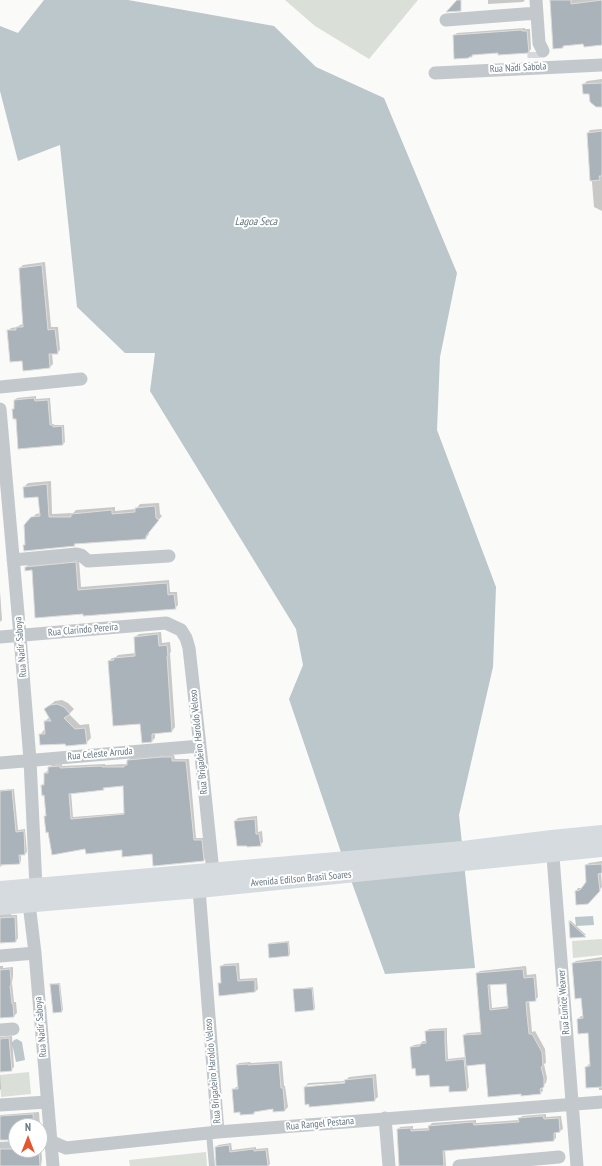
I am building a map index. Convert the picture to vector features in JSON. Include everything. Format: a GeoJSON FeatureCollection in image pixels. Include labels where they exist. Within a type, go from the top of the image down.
{"type":"FeatureCollection","features":[{"type":"Feature","properties":{"kind":"main road","name":"Avenida Edilson Brasil Soares"},"geometry":{"type":"LineString","coordinates":[[0,890],[31,893],[199,889],[346,868],[552,846],[602,834]]}},
{"type":"Feature","properties":{"kind":"main road","name":"Avenida Edilson Brasil Soares"},"geometry":{"type":"LineString","coordinates":[[552,846],[602,848]]}},
{"type":"Feature","properties":{"kind":"main road","name":"Avenida Edilson Brasil Soares"},"geometry":{"type":"LineString","coordinates":[[0,906],[31,893],[213,872],[346,868]]}},
{"type":"Feature","properties":{"kind":"street"},"geometry":{"type":"LineString","coordinates":[[536,0],[539,56]]}},
{"type":"Feature","properties":{"kind":"street"},"geometry":{"type":"LineString","coordinates":[[446,20],[537,13]]}},
{"type":"Feature","properties":{"kind":"street","name":"Rua Nadi Sabola"},"geometry":{"type":"LineString","coordinates":[[435,73],[539,56],[602,65]]}},
{"type":"Feature","properties":{"kind":"street"},"geometry":{"type":"LineString","coordinates":[[0,387],[81,379]]}},
{"type":"Feature","properties":{"kind":"street","name":"Rua Nadir Saboya"},"geometry":{"type":"LineString","coordinates":[[0,408],[4,514],[14,560],[30,760],[31,893],[47,1118]]}},
{"type":"Feature","properties":{"kind":"street"},"geometry":{"type":"LineString","coordinates":[[14,560],[77,554],[88,561],[169,556]]}},
{"type":"Feature","properties":{"kind":"street","name":"Rua Clarindo Pereira"},"geometry":{"type":"LineString","coordinates":[[0,637],[166,623]]}},
{"type":"Feature","properties":{"kind":"street","name":"Rua Brigadeiro Haroldo Veloso"},"geometry":{"type":"LineString","coordinates":[[166,623],[181,630],[186,638],[189,648],[213,872]]}},
{"type":"Feature","properties":{"kind":"street","name":"Rua Celeste Arruda"},"geometry":{"type":"LineString","coordinates":[[0,763],[200,746]]}},
{"type":"Feature","properties":{"kind":"street","name":"Rua Eunice Weaver"},"geometry":{"type":"LineString","coordinates":[[552,846],[577,1166]]}},
{"type":"Feature","properties":{"kind":"street","name":"Rua Brigadeiro Haroldo Veloso"},"geometry":{"type":"LineString","coordinates":[[199,889],[213,1133]]}},
{"type":"Feature","properties":{"kind":"street"},"geometry":{"type":"LineString","coordinates":[[0,956],[35,953]]}},
{"type":"Feature","properties":{"kind":"street"},"geometry":{"type":"LineString","coordinates":[[0,1105],[47,1102]]}},
{"type":"Feature","properties":{"kind":"street","name":"Rua Rangel Pestana"},"geometry":{"type":"LineString","coordinates":[[48,1141],[66,1148],[384,1118],[602,1102]]}},
{"type":"Feature","properties":{"kind":"street"},"geometry":{"type":"LineString","coordinates":[[384,1118],[389,1166]]}},
{"type":"Feature","properties":{"kind":"street","name":"Rua Nadir Saboya"},"geometry":{"type":"LineString","coordinates":[[48,1141],[53,1166]]}},
{"type":"Feature","properties":{"kind":"street"},"geometry":{"type":"LineString","coordinates":[[458,1166],[559,1156]]}},
{"type":"Feature","properties":{"kind":"lane"},"geometry":{"type":"LineString","coordinates":[[212,1166],[213,1133]]}},
{"type":"Feature","properties":{"kind":"shaded area"},"geometry":{"type":"Polygon","coordinates":[[[285,0],[418,0],[369,59],[315,26],[285,0]]]}},
{"type":"Feature","properties":{"kind":"shaded area"},"geometry":{"type":"Polygon","coordinates":[[[602,939],[602,955],[573,958],[572,941],[602,939]]]}},
{"type":"Feature","properties":{"kind":"shaded area"},"geometry":{"type":"Polygon","coordinates":[[[29,1072],[31,1094],[1,1097],[0,1075],[29,1072]]]}},
{"type":"Feature","properties":{"kind":"shaded area"},"geometry":{"type":"Polygon","coordinates":[[[206,1152],[207,1166],[130,1166],[129,1160],[206,1152]]]}},
{"type":"Feature","properties":{"kind":"water","name":"Lagoa Seca"},"geometry":{"type":"Polygon","coordinates":[[[44,0],[128,0],[274,26],[316,67],[384,98],[457,273],[440,357],[437,430],[496,587],[493,667],[459,815],[475,968],[385,974],[344,861],[289,699],[303,665],[296,629],[150,391],[155,353],[125,353],[77,307],[60,145],[18,161],[0,91],[0,26],[18,33],[44,0]]]}},
{"type":"Feature","properties":{"kind":"water"},"geometry":{"type":"Polygon","coordinates":[[[593,916],[594,925],[576,926],[575,917],[593,916]]]}},
{"type":"Feature","properties":{"kind":"water"},"geometry":{"type":"Polygon","coordinates":[[[17,1039],[22,1042],[25,1060],[16,1062],[12,1043],[17,1039]]]}},
{"type":"Feature","properties":{"kind":"building"},"geometry":{"type":"Polygon","coordinates":[[[457,0],[461,0],[461,11],[446,12],[457,0]]]}},
{"type":"Feature","properties":{"kind":"building"},"geometry":{"type":"Polygon","coordinates":[[[550,0],[571,0],[571,4],[602,0],[602,45],[584,47],[583,44],[563,46],[563,48],[553,49],[550,0]]]}},
{"type":"Feature","properties":{"kind":"building"},"geometry":{"type":"Polygon","coordinates":[[[522,30],[527,31],[529,53],[472,55],[472,57],[469,58],[454,59],[453,35],[522,30]]]}},
{"type":"Feature","properties":{"kind":"building"},"geometry":{"type":"Polygon","coordinates":[[[602,83],[602,107],[596,107],[590,102],[589,94],[583,94],[582,84],[602,83]]]}},
{"type":"Feature","properties":{"kind":"building"},"geometry":{"type":"Polygon","coordinates":[[[602,131],[602,176],[599,176],[600,180],[590,181],[587,133],[602,131]]]}},
{"type":"Feature","properties":{"kind":"building"},"geometry":{"type":"Polygon","coordinates":[[[42,265],[48,330],[55,329],[58,354],[49,354],[50,368],[23,371],[22,361],[10,362],[7,330],[16,330],[16,327],[23,327],[19,268],[42,265]]]}},
{"type":"Feature","properties":{"kind":"building"},"geometry":{"type":"Polygon","coordinates":[[[34,398],[35,401],[48,400],[50,425],[53,425],[53,427],[62,426],[63,445],[18,449],[16,419],[13,419],[12,409],[14,409],[14,400],[34,398]]]}},
{"type":"Feature","properties":{"kind":"building"},"geometry":{"type":"Polygon","coordinates":[[[47,484],[49,517],[71,517],[71,514],[112,510],[112,514],[135,512],[135,508],[155,506],[156,518],[159,520],[146,536],[146,539],[74,544],[75,546],[24,551],[24,525],[31,517],[40,516],[38,497],[24,498],[23,487],[47,484]]]}},
{"type":"Feature","properties":{"kind":"building"},"geometry":{"type":"Polygon","coordinates":[[[76,562],[78,590],[167,583],[168,595],[174,594],[176,609],[35,618],[32,570],[25,571],[25,567],[76,562]]]}},
{"type":"Feature","properties":{"kind":"building"},"geometry":{"type":"Polygon","coordinates":[[[158,634],[159,646],[167,645],[172,732],[152,734],[152,742],[142,743],[140,724],[113,726],[108,661],[114,660],[113,658],[135,656],[134,637],[158,634]]]}},
{"type":"Feature","properties":{"kind":"building"},"geometry":{"type":"Polygon","coordinates":[[[57,704],[64,707],[70,714],[64,718],[75,729],[85,728],[87,744],[66,746],[65,744],[40,745],[39,734],[45,734],[44,721],[51,721],[44,709],[50,705],[57,704]]]}},
{"type":"Feature","properties":{"kind":"building"},"geometry":{"type":"Polygon","coordinates":[[[172,757],[172,761],[186,761],[194,840],[202,840],[204,861],[153,866],[152,854],[122,857],[122,850],[86,854],[85,849],[52,855],[48,832],[46,833],[44,795],[42,796],[41,785],[44,785],[44,773],[48,773],[48,767],[124,767],[124,765],[127,765],[127,760],[172,757]],[[123,786],[69,794],[71,819],[124,814],[123,786]]]}},
{"type":"Feature","properties":{"kind":"building"},"geometry":{"type":"Polygon","coordinates":[[[12,790],[16,832],[24,831],[25,855],[19,855],[20,864],[0,865],[0,791],[12,790]]]}},
{"type":"Feature","properties":{"kind":"building"},"geometry":{"type":"Polygon","coordinates":[[[255,819],[256,834],[259,834],[261,846],[237,846],[234,821],[255,819]]]}},
{"type":"Feature","properties":{"kind":"building"},"geometry":{"type":"Polygon","coordinates":[[[602,864],[602,873],[598,874],[600,891],[588,904],[576,905],[575,891],[580,890],[586,882],[585,865],[602,864]]]}},
{"type":"Feature","properties":{"kind":"building"},"geometry":{"type":"Polygon","coordinates":[[[15,917],[16,942],[0,943],[0,918],[15,917]]]}},
{"type":"Feature","properties":{"kind":"building"},"geometry":{"type":"Polygon","coordinates":[[[569,921],[586,937],[570,938],[569,921]]]}},
{"type":"Feature","properties":{"kind":"building"},"geometry":{"type":"Polygon","coordinates":[[[288,942],[289,956],[269,958],[268,944],[288,942]]]}},
{"type":"Feature","properties":{"kind":"building"},"geometry":{"type":"Polygon","coordinates":[[[602,960],[602,1087],[586,1088],[585,1067],[590,1066],[588,1033],[578,1034],[577,1019],[583,1018],[581,998],[575,999],[572,963],[602,960]]]}},
{"type":"Feature","properties":{"kind":"building"},"geometry":{"type":"Polygon","coordinates":[[[236,965],[238,981],[255,980],[255,992],[219,996],[218,983],[221,983],[220,966],[236,965]]]}},
{"type":"Feature","properties":{"kind":"building"},"geometry":{"type":"Polygon","coordinates":[[[10,969],[10,986],[14,1017],[0,1018],[0,970],[10,969]]]}},
{"type":"Feature","properties":{"kind":"building"},"geometry":{"type":"Polygon","coordinates":[[[523,969],[524,978],[534,977],[536,1001],[526,1002],[529,1034],[532,1034],[542,1052],[543,1066],[541,1067],[544,1078],[544,1087],[540,1089],[541,1094],[488,1097],[485,1064],[466,1066],[463,1035],[481,1034],[476,973],[523,969]],[[506,984],[488,985],[490,1010],[508,1008],[506,984]]]}},
{"type":"Feature","properties":{"kind":"building"},"geometry":{"type":"Polygon","coordinates":[[[50,984],[59,984],[62,1012],[53,1013],[50,984]]]}},
{"type":"Feature","properties":{"kind":"building"},"geometry":{"type":"Polygon","coordinates":[[[312,988],[314,1010],[295,1012],[293,989],[312,988]]]}},
{"type":"Feature","properties":{"kind":"building"},"geometry":{"type":"Polygon","coordinates":[[[445,1030],[446,1061],[464,1059],[467,1091],[449,1092],[449,1086],[430,1087],[429,1075],[416,1076],[415,1068],[412,1069],[410,1047],[420,1046],[420,1044],[426,1043],[425,1031],[445,1030]]]}},
{"type":"Feature","properties":{"kind":"building"},"geometry":{"type":"Polygon","coordinates":[[[9,1038],[12,1071],[0,1072],[0,1039],[9,1038]]]}},
{"type":"Feature","properties":{"kind":"building"},"geometry":{"type":"Polygon","coordinates":[[[279,1063],[285,1111],[273,1112],[273,1109],[254,1112],[254,1114],[240,1115],[240,1112],[234,1113],[232,1089],[238,1089],[236,1065],[279,1063]]]}},
{"type":"Feature","properties":{"kind":"building"},"geometry":{"type":"Polygon","coordinates":[[[373,1077],[375,1101],[309,1107],[309,1104],[305,1105],[304,1087],[345,1083],[344,1080],[373,1077]]]}},
{"type":"Feature","properties":{"kind":"building"},"geometry":{"type":"Polygon","coordinates":[[[33,1114],[33,1118],[8,1118],[8,1140],[0,1140],[0,1116],[33,1114]]]}},
{"type":"Feature","properties":{"kind":"building"},"geometry":{"type":"Polygon","coordinates":[[[543,1116],[544,1119],[559,1118],[560,1132],[554,1133],[554,1141],[443,1151],[444,1166],[399,1166],[397,1129],[411,1128],[411,1131],[429,1130],[428,1126],[473,1122],[474,1125],[519,1122],[518,1118],[543,1116]]]}},
{"type":"Feature","properties":{"kind":"building"},"geometry":{"type":"Polygon","coordinates":[[[229,1145],[230,1152],[254,1149],[254,1151],[266,1150],[268,1166],[216,1166],[215,1147],[229,1145]]]}},
{"type":"Feature","properties":{"kind":"building"},"geometry":{"type":"Polygon","coordinates":[[[0,1149],[8,1149],[8,1158],[40,1158],[40,1166],[0,1166],[0,1149]]]}},
{"type":"Feature","properties":{"kind":"tunnel"},"geometry":{"type":"LineString","coordinates":[[534,52],[534,58]]}}]}
